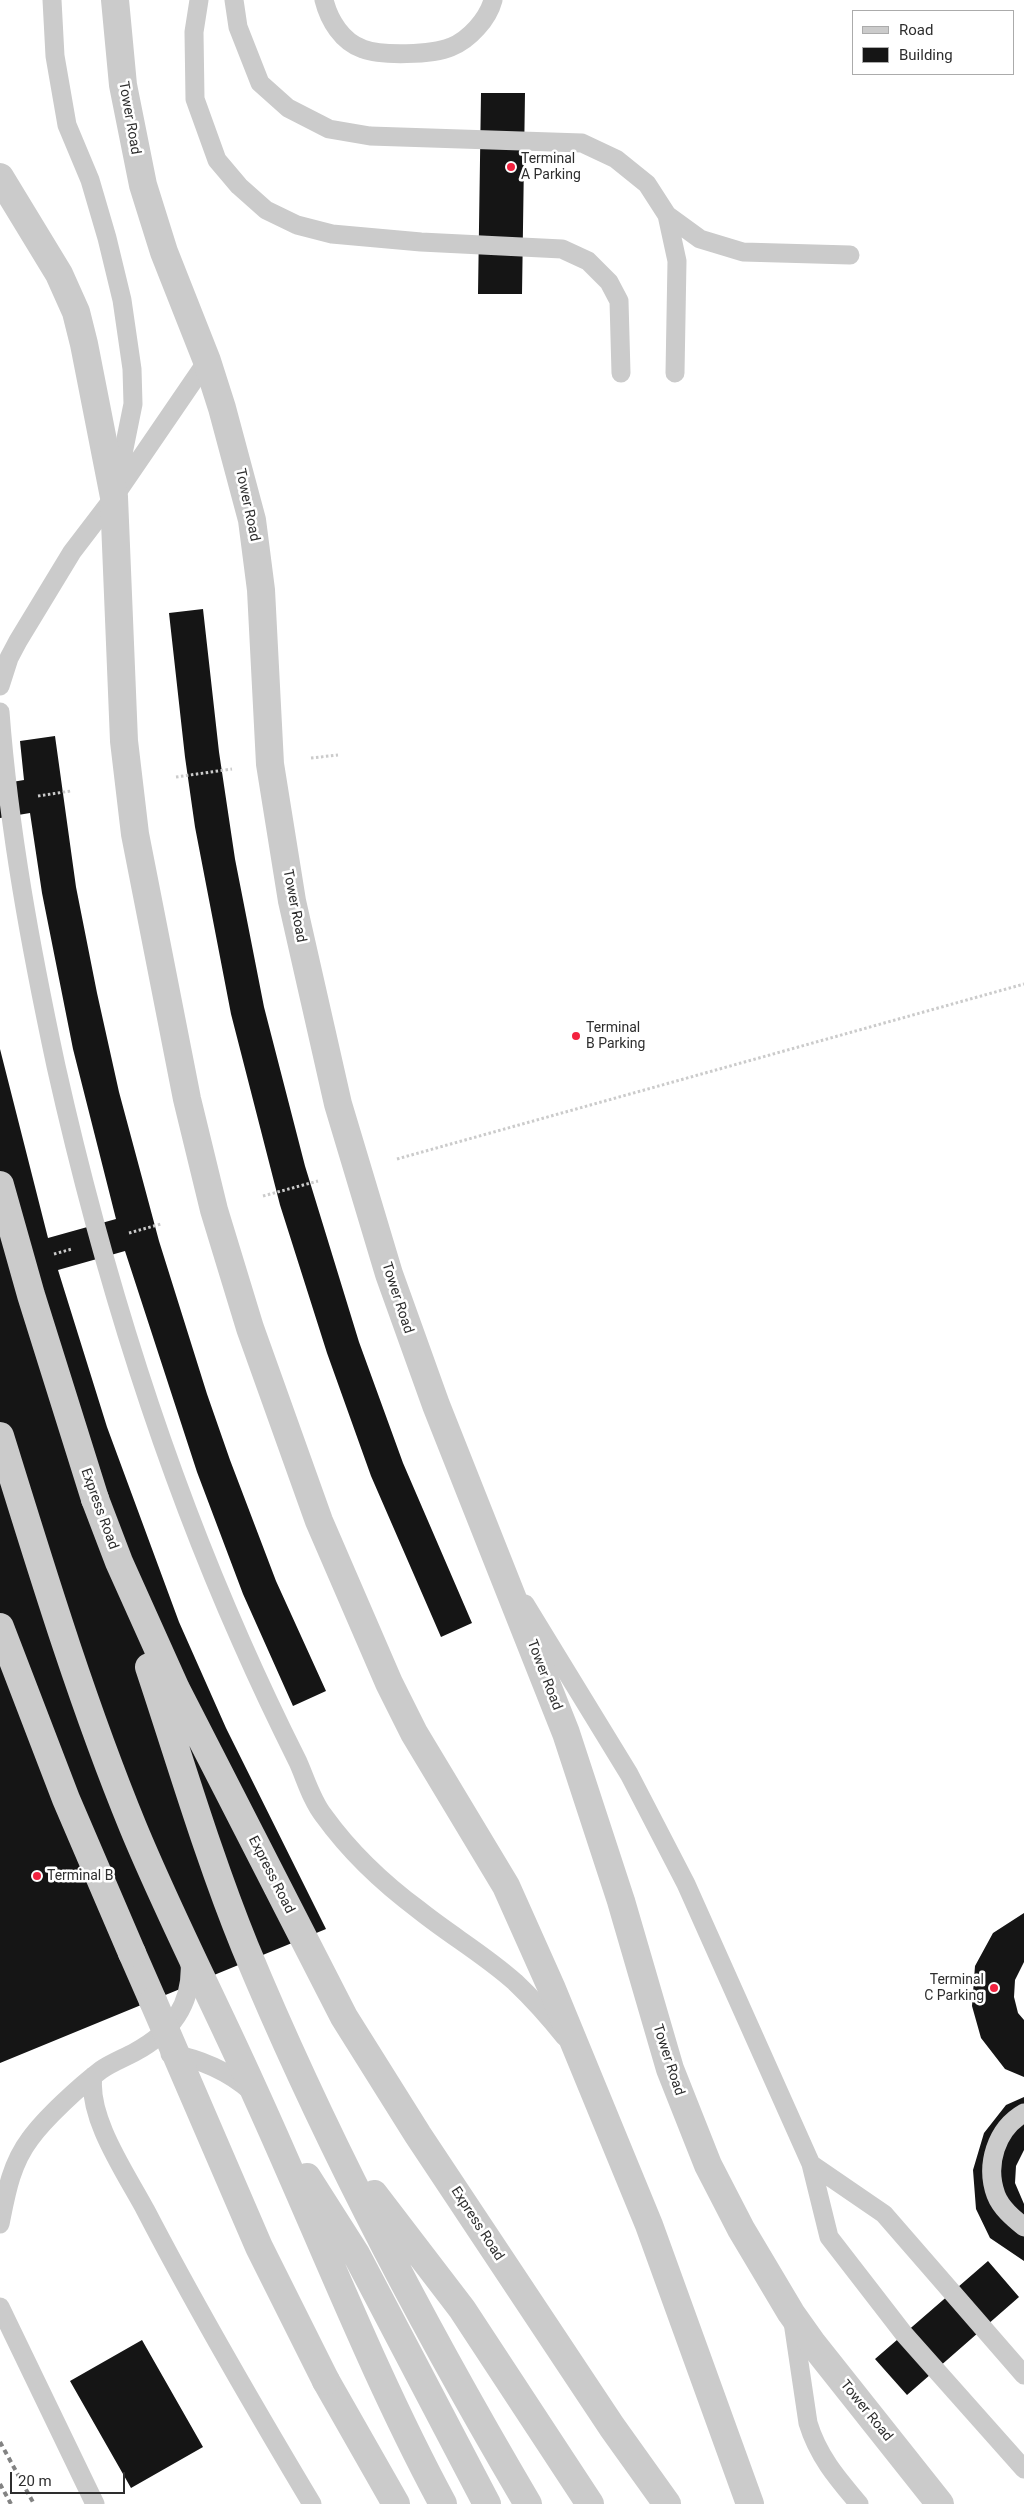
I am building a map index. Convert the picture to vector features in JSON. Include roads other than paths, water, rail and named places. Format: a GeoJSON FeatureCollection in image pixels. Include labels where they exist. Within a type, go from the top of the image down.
{"type":"FeatureCollection","features":[{"type":"Feature","properties":{"kind":"street","name":"Tower Road"},"geometry":{"type":"LineString","coordinates":[[115,0],[123,85],[143,185],[164,252],[207,361],[222,408],[252,520],[261,590],[267,726],[279,822],[305,961],[336,1094],[368,1207],[411,1339],[566,1733],[621,1901],[659,2036],[682,2102],[723,2196],[791,2313],[813,2344],[940,2504]]}},
{"type":"Feature","properties":{"kind":"street"},"geometry":{"type":"LineString","coordinates":[[0,177],[59,274],[76,312],[114,497],[128,786],[145,895],[172,1029],[214,1210],[273,1394],[320,1520],[359,1613],[414,1734],[506,1886],[580,2056],[649,2225],[750,2504]]}},
{"type":"Feature","properties":{"kind":"street","name":"Express Road"},"geometry":{"type":"LineString","coordinates":[[0,1185],[31,1296],[94,1499],[119,1562],[176,1689],[344,2017],[389,2090],[612,2427],[667,2504]]}},
{"type":"Feature","properties":{"kind":"street"},"geometry":{"type":"LineString","coordinates":[[0,1436],[39,1563],[96,1731],[132,1826],[258,2097],[372,2361],[443,2504]]}},
{"type":"Feature","properties":{"kind":"street"},"geometry":{"type":"LineString","coordinates":[[94,1499],[214,1864],[261,1984],[332,2139],[396,2266],[528,2504]]}},
{"type":"Feature","properties":{"kind":"street"},"geometry":{"type":"LineString","coordinates":[[0,1627],[42,1741],[120,1926],[260,2247],[326,2381],[396,2504]]}},
{"type":"Feature","properties":{"kind":"street"},"geometry":{"type":"LineString","coordinates":[[258,2097],[356,2254],[488,2504]]}},
{"type":"Feature","properties":{"kind":"street"},"geometry":{"type":"LineString","coordinates":[[332,2139],[462,2310],[590,2504]]}},
{"type":"Feature","properties":{"kind":"lane"},"geometry":{"type":"LineString","coordinates":[[52,0],[55,56],[67,125],[90,180],[107,238],[122,300],[132,369],[133,404],[114,497]]}},
{"type":"Feature","properties":{"kind":"lane"},"geometry":{"type":"LineString","coordinates":[[199,0],[194,32],[195,99],[217,160],[239,186],[266,210],[297,225],[332,234],[421,242],[552,248],[570,253],[588,262],[602,275],[609,282],[619,301],[621,373]]}},
{"type":"Feature","properties":{"kind":"lane"},"geometry":{"type":"LineString","coordinates":[[234,0],[238,26],[260,83],[288,108],[329,129],[370,136],[582,144],[616,158],[647,184],[667,215],[678,261],[675,373]]}},
{"type":"Feature","properties":{"kind":"lane"},"geometry":{"type":"LineString","coordinates":[[324,0],[335,29],[362,49],[396,55],[450,48],[474,32],[491,7],[493,0]]}},
{"type":"Feature","properties":{"kind":"lane"},"geometry":{"type":"LineString","coordinates":[[667,215],[700,239],[743,252],[850,255]]}},
{"type":"Feature","properties":{"kind":"lane"},"geometry":{"type":"LineString","coordinates":[[0,686],[9,658],[72,552],[114,497],[207,361]]}},
{"type":"Feature","properties":{"kind":"lane"},"geometry":{"type":"LineString","coordinates":[[0,712],[8,802],[35,970],[80,1175],[132,1349],[199,1545],[221,1596],[321,1812],[358,1856],[400,1896],[488,1959],[514,1981],[551,2019],[580,2056]]}},
{"type":"Feature","properties":{"kind":"lane"},"geometry":{"type":"LineString","coordinates":[[497,1558],[629,1774],[664,1838],[811,2164],[829,2237],[904,2334],[1024,2470]]}},
{"type":"Feature","properties":{"kind":"lane"},"geometry":{"type":"LineString","coordinates":[[0,2224],[12,2171],[20,2153],[42,2125],[93,2076],[103,2068],[136,2052],[163,2031],[182,2010],[189,1988],[189,1951]]}},
{"type":"Feature","properties":{"kind":"lane"},"geometry":{"type":"LineString","coordinates":[[136,2052],[183,2056],[196,2060],[232,2077],[258,2097]]}},
{"type":"Feature","properties":{"kind":"lane"},"geometry":{"type":"LineString","coordinates":[[93,2076],[91,2088],[93,2101],[105,2132],[190,2295],[312,2504]]}},
{"type":"Feature","properties":{"kind":"lane"},"geometry":{"type":"LineString","coordinates":[[1024,2113],[1002,2133],[993,2153],[991,2174],[996,2196],[1008,2214],[1024,2227]]}},
{"type":"Feature","properties":{"kind":"lane"},"geometry":{"type":"LineString","coordinates":[[811,2164],[884,2214],[1024,2375]]}},
{"type":"Feature","properties":{"kind":"lane"},"geometry":{"type":"LineString","coordinates":[[0,2308],[95,2504]]}},
{"type":"Feature","properties":{"kind":"lane"},"geometry":{"type":"LineString","coordinates":[[791,2313],[812,2438],[829,2468],[859,2504]]}},
{"type":"Feature","properties":{"kind":"railway"},"geometry":{"type":"LineString","coordinates":[[0,2442],[34,2504]]}},
{"type":"Feature","properties":{"kind":"railway"},"geometry":{"type":"LineString","coordinates":[[0,2484],[11,2504]]}},
{"type":"Feature","properties":{"kind":"place","name":"Terminal A Parking"},"geometry":{"type":"Point","coordinates":[511,167]}},
{"type":"Feature","properties":{"kind":"place","name":"Terminal B Parking"},"geometry":{"type":"Point","coordinates":[576,1036]}},
{"type":"Feature","properties":{"kind":"place","name":"Terminal B"},"geometry":{"type":"Point","coordinates":[37,1876]}},
{"type":"Feature","properties":{"kind":"place","name":"Terminal C Parking"},"geometry":{"type":"Point","coordinates":[994,1988]}}]}
